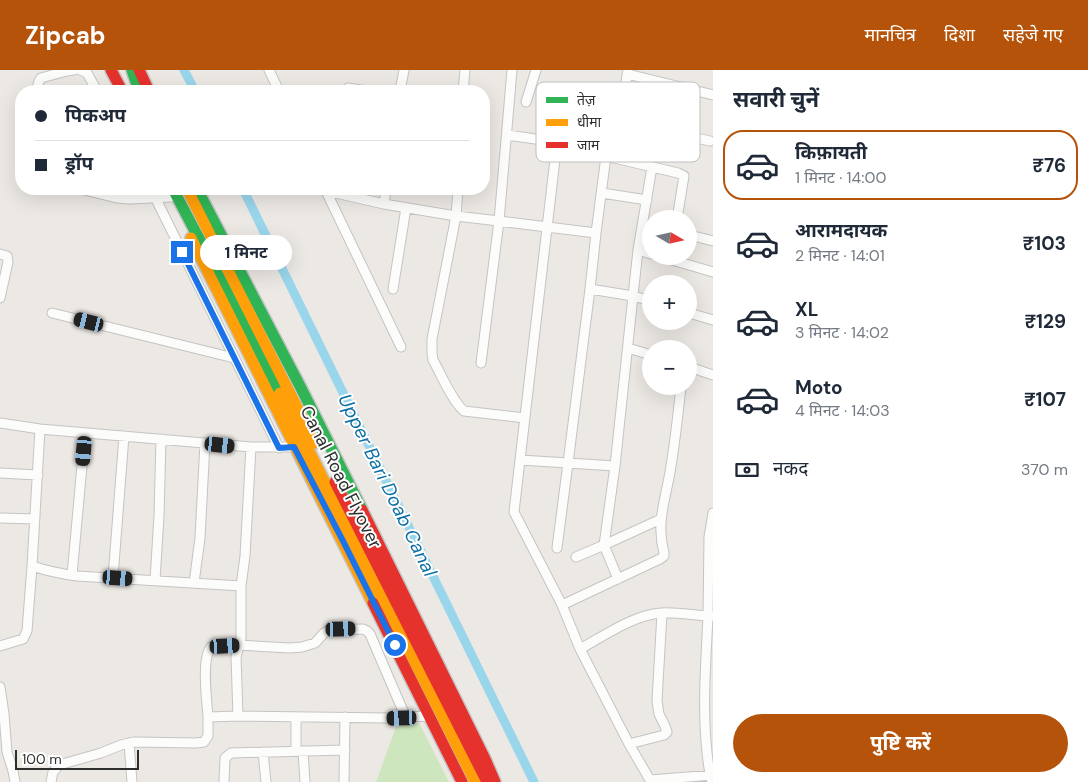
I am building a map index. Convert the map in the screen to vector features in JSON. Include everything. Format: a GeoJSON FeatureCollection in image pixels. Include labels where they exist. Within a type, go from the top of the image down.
{"type":"FeatureCollection","features":[{"type":"Feature","properties":{"kind":"main road"},"geometry":{"type":"LineString","coordinates":[[112,70],[119,85]]}},
{"type":"Feature","properties":{"kind":"main road"},"geometry":{"type":"LineString","coordinates":[[132,70],[137,85]]}},
{"type":"Feature","properties":{"kind":"main road"},"geometry":{"type":"LineString","coordinates":[[139,70],[146,85]]}},
{"type":"Feature","properties":{"kind":"main road"},"geometry":{"type":"LineString","coordinates":[[171,195],[294,447],[342,539],[437,708],[462,782]]}},
{"type":"Feature","properties":{"kind":"main road","name":"Canal Road Flyover"},"geometry":{"type":"LineString","coordinates":[[172,195],[306,444],[475,782]]}},
{"type":"Feature","properties":{"kind":"main road","name":"Canal Road Flyover"},"geometry":{"type":"LineString","coordinates":[[190,195],[437,708],[487,782]]}},
{"type":"Feature","properties":{"kind":"main road"},"geometry":{"type":"LineString","coordinates":[[199,195],[301,388],[486,758],[496,782]]}},
{"type":"Feature","properties":{"kind":"street"},"geometry":{"type":"LineString","coordinates":[[38,85],[41,78],[74,70]]}},
{"type":"Feature","properties":{"kind":"street"},"geometry":{"type":"LineString","coordinates":[[80,70],[87,73],[94,85]]}},
{"type":"Feature","properties":{"kind":"street"},"geometry":{"type":"LineString","coordinates":[[269,70],[276,85]]}},
{"type":"Feature","properties":{"kind":"street"},"geometry":{"type":"LineString","coordinates":[[401,85],[404,70]]}},
{"type":"Feature","properties":{"kind":"street"},"geometry":{"type":"LineString","coordinates":[[464,85],[465,70]]}},
{"type":"Feature","properties":{"kind":"street"},"geometry":{"type":"LineString","coordinates":[[481,363],[499,221],[512,70]]}},
{"type":"Feature","properties":{"kind":"street"},"geometry":{"type":"LineString","coordinates":[[526,102],[536,70]]}},
{"type":"Feature","properties":{"kind":"street"},"geometry":{"type":"LineString","coordinates":[[627,72],[664,82]]}},
{"type":"Feature","properties":{"kind":"street"},"geometry":{"type":"LineString","coordinates":[[700,92],[713,95]]}},
{"type":"Feature","properties":{"kind":"street"},"geometry":{"type":"LineString","coordinates":[[507,135],[536,139]]}},
{"type":"Feature","properties":{"kind":"street"},"geometry":{"type":"LineString","coordinates":[[700,139],[710,141]]}},
{"type":"Feature","properties":{"kind":"street"},"geometry":{"type":"LineString","coordinates":[[555,162],[514,512],[562,605],[580,649],[629,744],[651,781],[712,778],[704,724],[713,514]]}},
{"type":"Feature","properties":{"kind":"street"},"geometry":{"type":"LineString","coordinates":[[557,548],[596,233],[609,162]]}},
{"type":"Feature","properties":{"kind":"street"},"geometry":{"type":"LineString","coordinates":[[631,162],[684,176],[678,210]]}},
{"type":"Feature","properties":{"kind":"street"},"geometry":{"type":"LineString","coordinates":[[618,579],[604,545],[615,466],[638,250],[652,167]]}},
{"type":"Feature","properties":{"kind":"street"},"geometry":{"type":"LineString","coordinates":[[602,193],[647,200]]}},
{"type":"Feature","properties":{"kind":"street"},"geometry":{"type":"LineString","coordinates":[[105,195],[118,198],[156,198],[163,195]]}},
{"type":"Feature","properties":{"kind":"street"},"geometry":{"type":"LineString","coordinates":[[154,195],[279,448]]}},
{"type":"Feature","properties":{"kind":"street"},"geometry":{"type":"LineString","coordinates":[[328,195],[401,347]]}},
{"type":"Feature","properties":{"kind":"street"},"geometry":{"type":"LineString","coordinates":[[347,195],[384,204],[456,216],[596,233]]}},
{"type":"Feature","properties":{"kind":"street"},"geometry":{"type":"LineString","coordinates":[[384,204],[385,195]]}},
{"type":"Feature","properties":{"kind":"street"},"geometry":{"type":"LineString","coordinates":[[458,195],[456,216],[432,339],[433,360],[456,401],[464,410],[526,418]]}},
{"type":"Feature","properties":{"kind":"street"},"geometry":{"type":"LineString","coordinates":[[393,289],[406,208]]}},
{"type":"Feature","properties":{"kind":"street"},"geometry":{"type":"LineString","coordinates":[[698,237],[713,241]]}},
{"type":"Feature","properties":{"kind":"street"},"geometry":{"type":"LineString","coordinates":[[638,250],[642,251]]}},
{"type":"Feature","properties":{"kind":"street"},"geometry":{"type":"LineString","coordinates":[[0,254],[7,256],[8,262],[0,298]]}},
{"type":"Feature","properties":{"kind":"street"},"geometry":{"type":"LineString","coordinates":[[689,265],[713,272]]}},
{"type":"Feature","properties":{"kind":"street"},"geometry":{"type":"LineString","coordinates":[[590,289],[642,298]]}},
{"type":"Feature","properties":{"kind":"street"},"geometry":{"type":"LineString","coordinates":[[52,313],[234,358]]}},
{"type":"Feature","properties":{"kind":"street"},"geometry":{"type":"LineString","coordinates":[[697,315],[713,320]]}},
{"type":"Feature","properties":{"kind":"street"},"geometry":{"type":"LineString","coordinates":[[628,348],[642,352]]}},
{"type":"Feature","properties":{"kind":"street"},"geometry":{"type":"LineString","coordinates":[[697,370],[713,375]]}},
{"type":"Feature","properties":{"kind":"street"},"geometry":{"type":"LineString","coordinates":[[562,605],[662,558],[664,553],[661,539],[661,519],[670,471],[680,395]]}},
{"type":"Feature","properties":{"kind":"street"},"geometry":{"type":"LineString","coordinates":[[0,423],[40,429],[251,448],[294,447]]}},
{"type":"Feature","properties":{"kind":"street"},"geometry":{"type":"LineString","coordinates":[[0,646],[23,638],[26,636],[27,631],[40,429]]}},
{"type":"Feature","properties":{"kind":"street"},"geometry":{"type":"LineString","coordinates":[[72,575],[85,433]]}},
{"type":"Feature","properties":{"kind":"street"},"geometry":{"type":"LineString","coordinates":[[113,577],[124,436]]}},
{"type":"Feature","properties":{"kind":"street"},"geometry":{"type":"LineString","coordinates":[[155,580],[161,439]]}},
{"type":"Feature","properties":{"kind":"street"},"geometry":{"type":"LineString","coordinates":[[194,583],[200,538],[205,443]]}},
{"type":"Feature","properties":{"kind":"street"},"geometry":{"type":"LineString","coordinates":[[238,716],[236,657],[241,638],[241,586],[245,556],[251,448]]}},
{"type":"Feature","properties":{"kind":"street"},"geometry":{"type":"LineString","coordinates":[[520,460],[615,466]]}},
{"type":"Feature","properties":{"kind":"street"},"geometry":{"type":"LineString","coordinates":[[0,473],[38,474]]}},
{"type":"Feature","properties":{"kind":"street"},"geometry":{"type":"LineString","coordinates":[[0,518],[35,520]]}},
{"type":"Feature","properties":{"kind":"street"},"geometry":{"type":"LineString","coordinates":[[576,557],[661,519]]}},
{"type":"Feature","properties":{"kind":"street"},"geometry":{"type":"LineString","coordinates":[[32,566],[72,575],[241,586]]}},
{"type":"Feature","properties":{"kind":"street"},"geometry":{"type":"LineString","coordinates":[[580,649],[633,620],[645,616],[662,613],[710,616]]}},
{"type":"Feature","properties":{"kind":"street"},"geometry":{"type":"LineString","coordinates":[[629,744],[664,735],[667,732],[666,726],[659,714],[657,701],[662,613]]}},
{"type":"Feature","properties":{"kind":"street"},"geometry":{"type":"LineString","coordinates":[[51,782],[53,772],[59,765],[129,743],[204,742],[208,736],[206,657],[210,647],[239,645],[302,647],[315,643],[328,630],[367,630],[406,718]]}},
{"type":"Feature","properties":{"kind":"street"},"geometry":{"type":"LineString","coordinates":[[0,687],[7,752],[5,761],[13,771],[14,782]]}},
{"type":"Feature","properties":{"kind":"street"},"geometry":{"type":"LineString","coordinates":[[208,717],[406,718],[437,708]]}},
{"type":"Feature","properties":{"kind":"street"},"geometry":{"type":"LineString","coordinates":[[296,717],[305,782]]}},
{"type":"Feature","properties":{"kind":"street"},"geometry":{"type":"LineString","coordinates":[[344,782],[345,718]]}},
{"type":"Feature","properties":{"kind":"street"},"geometry":{"type":"LineString","coordinates":[[129,743],[132,782]]}},
{"type":"Feature","properties":{"kind":"street"},"geometry":{"type":"LineString","coordinates":[[224,782],[225,758],[231,753],[345,750]]}},
{"type":"Feature","properties":{"kind":"street"},"geometry":{"type":"LineString","coordinates":[[263,752],[266,782]]}},
{"type":"Feature","properties":{"kind":"green space"},"geometry":{"type":"Polygon","coordinates":[[[419,723],[449,782],[376,782],[396,727],[419,723]]]}},
{"type":"Feature","properties":{"kind":"waterway","name":"Upper Bari Doab Canal"},"geometry":{"type":"LineString","coordinates":[[184,70],[192,85]]}},
{"type":"Feature","properties":{"kind":"waterway","name":"Upper Bari Doab Canal"},"geometry":{"type":"LineString","coordinates":[[246,195],[534,782]]}},
{"type":"Feature","properties":{"kind":"traffic: fast"},"geometry":{"type":"LineString","coordinates":[[132,70],[137,85]]}},
{"type":"Feature","properties":{"kind":"traffic: fast"},"geometry":{"type":"LineString","coordinates":[[176,195],[280,393]]}},
{"type":"Feature","properties":{"kind":"traffic: fast"},"geometry":{"type":"LineString","coordinates":[[200,195],[301,388],[362,510]]}},
{"type":"Feature","properties":{"kind":"traffic: slow"},"geometry":{"type":"LineString","coordinates":[[190,195],[315,443]]}},
{"type":"Feature","properties":{"kind":"traffic: slow"},"geometry":{"type":"LineString","coordinates":[[191,238],[373,603]]}},
{"type":"Feature","properties":{"kind":"traffic: slow"},"geometry":{"type":"LineString","coordinates":[[280,393],[475,782]]}},
{"type":"Feature","properties":{"kind":"traffic: jam"},"geometry":{"type":"LineString","coordinates":[[111,70],[119,85]]}},
{"type":"Feature","properties":{"kind":"traffic: jam"},"geometry":{"type":"LineString","coordinates":[[139,70],[146,85]]}},
{"type":"Feature","properties":{"kind":"traffic: jam"},"geometry":{"type":"LineString","coordinates":[[335,482],[487,782]]}},
{"type":"Feature","properties":{"kind":"traffic: jam"},"geometry":{"type":"LineString","coordinates":[[362,510],[495,782]]}},
{"type":"Feature","properties":{"kind":"traffic: jam"},"geometry":{"type":"LineString","coordinates":[[373,603],[462,782]]}},
{"type":"Feature","properties":{"kind":"route"},"geometry":{"type":"LineString","coordinates":[[182,252],[279,448],[294,447],[395,645]]}}]}
